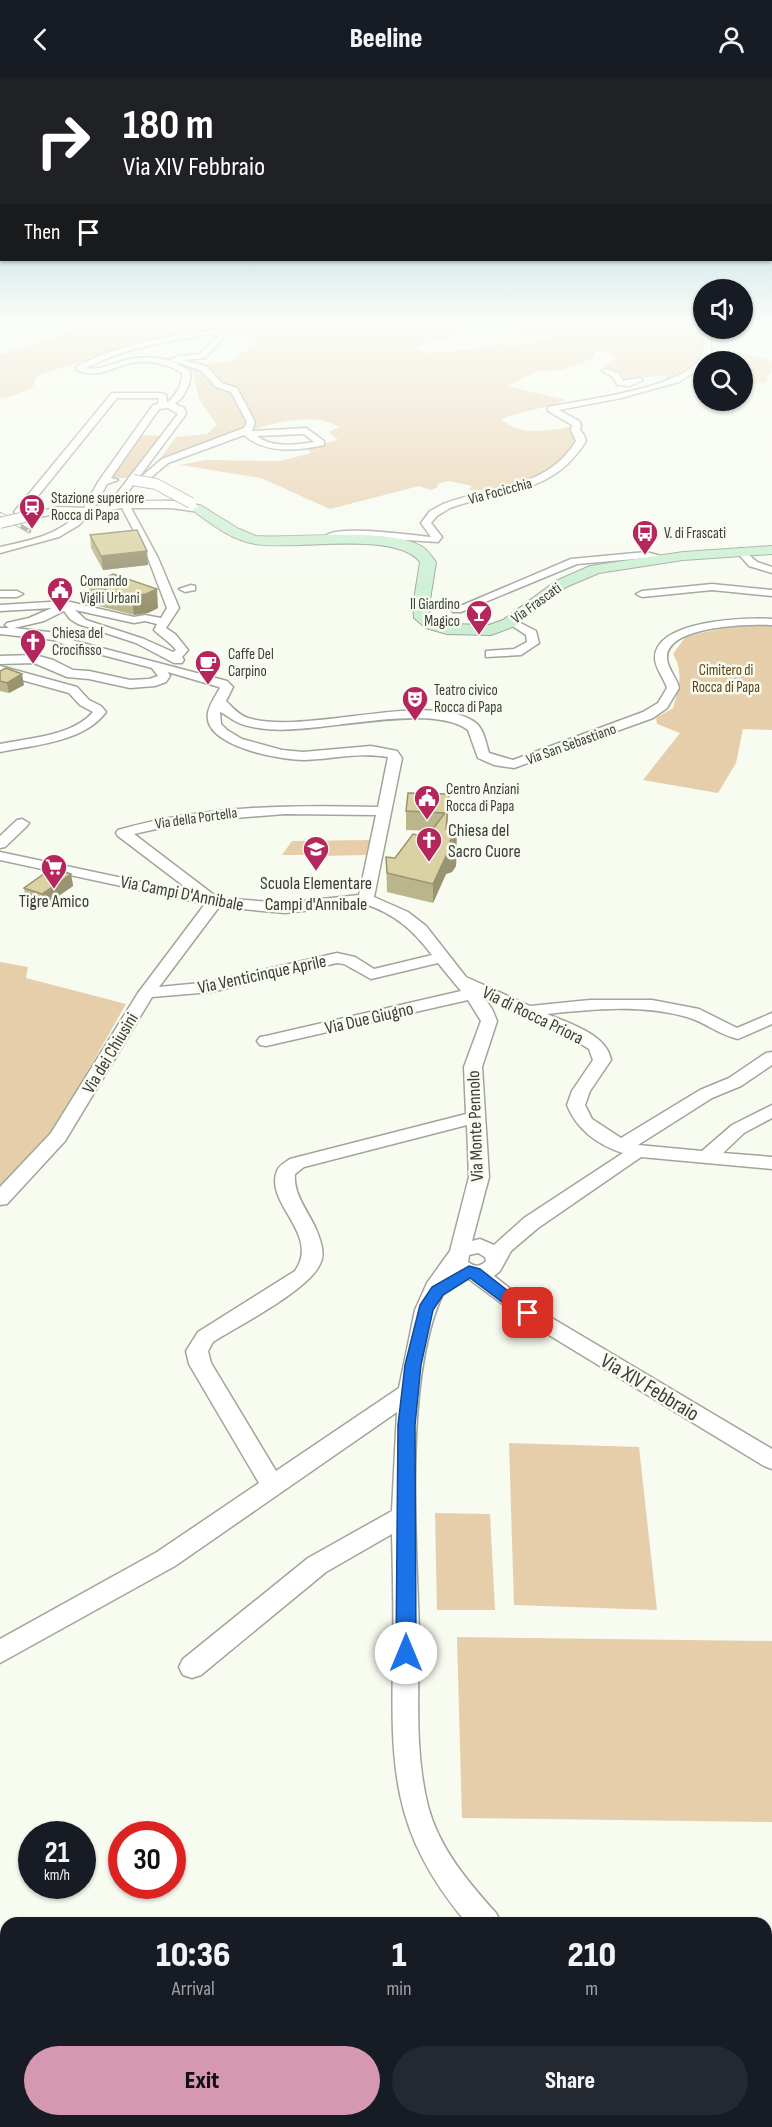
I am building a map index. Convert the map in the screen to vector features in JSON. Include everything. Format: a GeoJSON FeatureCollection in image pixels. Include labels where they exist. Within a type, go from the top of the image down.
{"type":"FeatureCollection","features":[{"type":"Feature","properties":{"kind":"main road","name":"Via Frascati"},"geometry":{"type":"LineString","coordinates":[[196,506],[238,534],[256,540],[278,542],[364,539],[415,550],[428,559],[421,614],[428,623],[442,628],[472,631],[496,629],[512,621],[551,590],[587,571],[610,565],[664,558],[772,550]]}},
{"type":"Feature","properties":{"kind":"street"},"geometry":{"type":"LineString","coordinates":[[96,418],[19,511],[28,520],[51,527],[86,511],[122,501],[196,506]]}},
{"type":"Feature","properties":{"kind":"street"},"geometry":{"type":"LineString","coordinates":[[0,550],[58,535],[68,528],[86,511],[103,482],[148,418]]}},
{"type":"Feature","properties":{"kind":"street"},"geometry":{"type":"LineString","coordinates":[[122,501],[139,480],[179,418]]}},
{"type":"Feature","properties":{"kind":"street"},"geometry":{"type":"LineString","coordinates":[[249,418],[251,422],[249,434]]}},
{"type":"Feature","properties":{"kind":"street","name":"Via Focicchia"},"geometry":{"type":"LineString","coordinates":[[332,535],[358,534],[434,540],[436,537],[426,523],[435,514],[475,496],[542,479],[572,457],[581,441],[580,435],[574,430],[578,425],[566,418]]}},
{"type":"Feature","properties":{"kind":"street"},"geometry":{"type":"LineString","coordinates":[[139,480],[165,461],[249,434],[306,431],[321,443],[293,448],[262,444],[249,434]]}},
{"type":"Feature","properties":{"kind":"street"},"geometry":{"type":"LineString","coordinates":[[103,482],[139,480],[156,484],[196,506]]}},
{"type":"Feature","properties":{"kind":"street"},"geometry":{"type":"LineString","coordinates":[[122,501],[139,529],[173,608],[162,626]]}},
{"type":"Feature","properties":{"kind":"street"},"geometry":{"type":"LineString","coordinates":[[0,523],[28,520],[59,510],[86,511]]}},
{"type":"Feature","properties":{"kind":"street"},"geometry":{"type":"LineString","coordinates":[[741,551],[753,564],[772,570]]}},
{"type":"Feature","properties":{"kind":"street"},"geometry":{"type":"LineString","coordinates":[[457,610],[574,561],[646,555],[664,558]]}},
{"type":"Feature","properties":{"kind":"street"},"geometry":{"type":"LineString","coordinates":[[642,594],[712,587],[772,593]]}},
{"type":"Feature","properties":{"kind":"street"},"geometry":{"type":"LineString","coordinates":[[167,593],[185,589]]}},
{"type":"Feature","properties":{"kind":"street"},"geometry":{"type":"LineString","coordinates":[[0,594],[17,594]]}},
{"type":"Feature","properties":{"kind":"street"},"geometry":{"type":"LineString","coordinates":[[1,626],[30,621],[54,612],[66,604]]}},
{"type":"Feature","properties":{"kind":"street"},"geometry":{"type":"LineString","coordinates":[[66,604],[79,621],[179,654]]}},
{"type":"Feature","properties":{"kind":"street"},"geometry":{"type":"LineString","coordinates":[[0,608],[66,604],[134,620],[147,618],[162,626],[171,636],[186,673]]}},
{"type":"Feature","properties":{"kind":"street"},"geometry":{"type":"LineString","coordinates":[[490,654],[517,652],[533,643],[532,633],[512,621]]}},
{"type":"Feature","properties":{"kind":"street","name":"Via San Sebastiano"},"geometry":{"type":"LineString","coordinates":[[219,702],[243,721],[269,726],[381,718],[438,716],[456,718],[474,729],[483,755],[499,762],[514,764],[636,720],[660,708],[673,688],[662,660],[662,654],[669,642],[680,635],[696,629],[733,622],[772,622]]}},
{"type":"Feature","properties":{"kind":"street"},"geometry":{"type":"LineString","coordinates":[[1,626],[49,636],[223,684],[227,687],[213,715],[216,727],[226,736],[252,747],[295,755],[371,750],[392,754],[394,758],[366,899]]}},
{"type":"Feature","properties":{"kind":"street"},"geometry":{"type":"LineString","coordinates":[[120,635],[116,639],[139,654],[142,662]]}},
{"type":"Feature","properties":{"kind":"street"},"geometry":{"type":"LineString","coordinates":[[0,660],[31,658],[49,663],[71,674],[89,675],[130,684],[144,684],[162,679],[163,674],[157,666]]}},
{"type":"Feature","properties":{"kind":"street"},"geometry":{"type":"LineString","coordinates":[[126,658],[118,665],[144,684]]}},
{"type":"Feature","properties":{"kind":"street"},"geometry":{"type":"LineString","coordinates":[[0,670],[73,690],[80,694],[84,702],[98,708],[100,712],[89,723],[58,734],[0,748]]}},
{"type":"Feature","properties":{"kind":"street","name":"Via della Portella"},"geometry":{"type":"LineString","coordinates":[[215,902],[123,832],[162,822],[229,812],[384,811]]}},
{"type":"Feature","properties":{"kind":"street"},"geometry":{"type":"LineString","coordinates":[[0,844],[22,823]]}},
{"type":"Feature","properties":{"kind":"street","name":"Via Campi D'Annibale"},"geometry":{"type":"LineString","coordinates":[[0,855],[215,902],[285,908],[366,899]]}},
{"type":"Feature","properties":{"kind":"street","name":"Via di Rocca Priora"},"geometry":{"type":"LineString","coordinates":[[366,899],[408,919],[424,933],[466,987],[528,1011],[581,1036],[599,1050],[602,1060],[579,1096],[577,1109],[589,1125],[630,1148],[772,1163]]}},
{"type":"Feature","properties":{"kind":"street","name":"Via dei Chiusini"},"geometry":{"type":"LineString","coordinates":[[0,1199],[62,1132],[146,993],[215,902]]}},
{"type":"Feature","properties":{"kind":"street","name":"Via Venticinque Aprile"},"geometry":{"type":"LineString","coordinates":[[146,993],[211,987],[337,958],[349,960],[371,974],[443,957]]}},
{"type":"Feature","properties":{"kind":"street","name":"Via Due Giugno"},"geometry":{"type":"LineString","coordinates":[[266,1041],[466,987]]}},
{"type":"Feature","properties":{"kind":"street","name":"Via Monte Pennolo"},"geometry":{"type":"LineString","coordinates":[[466,987],[489,1021],[473,1063],[480,1172],[471,1212],[475,1259]]}},
{"type":"Feature","properties":{"kind":"street"},"geometry":{"type":"LineString","coordinates":[[528,1011],[576,1005],[650,1006],[692,1013],[738,1034],[772,1018]]}},
{"type":"Feature","properties":{"kind":"street"},"geometry":{"type":"LineString","coordinates":[[481,1917],[459,1891],[439,1861],[422,1829],[412,1797],[407,1735],[406,1442],[409,1392],[426,1309],[438,1291],[475,1259],[504,1246],[630,1148],[706,1094],[732,1084],[772,1057]]}},
{"type":"Feature","properties":{"kind":"street"},"geometry":{"type":"LineString","coordinates":[[707,1157],[738,1129],[772,1111]]}},
{"type":"Feature","properties":{"kind":"street"},"geometry":{"type":"LineString","coordinates":[[273,1486],[200,1364],[197,1351],[205,1337],[302,1276],[313,1265],[315,1252],[290,1198],[285,1172],[297,1163],[476,1117]]}},
{"type":"Feature","properties":{"kind":"street","name":"Via XIV Febbraio"},"geometry":{"type":"LineString","coordinates":[[475,1259],[528,1313],[772,1460]]}},
{"type":"Feature","properties":{"kind":"street"},"geometry":{"type":"LineString","coordinates":[[0,1652],[150,1569],[409,1392]]}},
{"type":"Feature","properties":{"kind":"street"},"geometry":{"type":"LineString","coordinates":[[192,1666],[317,1565],[405,1515]]}},
{"type":"Feature","properties":{"kind":"green space"},"geometry":{"type":"Polygon","coordinates":[[[212,418],[506,418],[501,419],[509,425],[527,431],[545,431],[575,426],[579,436],[561,463],[533,480],[518,485],[469,490],[472,486],[449,481],[437,484],[438,487],[431,490],[419,486],[330,509],[261,478],[180,465],[205,460],[280,461],[311,453],[308,448],[338,440],[329,432],[339,427],[317,420],[275,423],[154,467],[176,437],[207,434],[217,425],[212,418]]]}},
{"type":"Feature","properties":{"kind":"green space"},"geometry":{"type":"Polygon","coordinates":[[[140,435],[162,436],[130,478],[110,478],[140,435]]]}},
{"type":"Feature","properties":{"kind":"green space","name":"Cimitero di Rocca di Papa"},"geometry":{"type":"Polygon","coordinates":[[[750,623],[772,625],[772,730],[743,729],[736,763],[718,793],[643,780],[680,733],[657,724],[656,718],[673,708],[677,694],[679,674],[673,654],[686,636],[750,623]]]}},
{"type":"Feature","properties":{"kind":"green space"},"geometry":{"type":"Polygon","coordinates":[[[370,840],[366,855],[320,856],[319,852],[310,852],[310,855],[282,855],[292,841],[370,840]]]}},
{"type":"Feature","properties":{"kind":"green space"},"geometry":{"type":"Polygon","coordinates":[[[0,962],[28,967],[26,978],[126,1004],[53,1132],[0,1190],[0,962]]]}},
{"type":"Feature","properties":{"kind":"green space"},"geometry":{"type":"Polygon","coordinates":[[[509,1443],[639,1447],[657,1610],[514,1605],[509,1443]]]}},
{"type":"Feature","properties":{"kind":"green space"},"geometry":{"type":"Polygon","coordinates":[[[435,1513],[490,1514],[495,1610],[437,1610],[435,1513]]]}},
{"type":"Feature","properties":{"kind":"green space"},"geometry":{"type":"Polygon","coordinates":[[[457,1637],[772,1641],[772,1822],[462,1818],[457,1637]]]}},
{"type":"Feature","properties":{"kind":"building"},"geometry":{"type":"Polygon","coordinates":[[[137,530],[147,551],[101,556],[90,535],[137,530]]]}},
{"type":"Feature","properties":{"kind":"building"},"geometry":{"type":"Polygon","coordinates":[[[113,574],[157,589],[146,594],[132,596],[89,586],[113,574]]]}},
{"type":"Feature","properties":{"kind":"building"},"geometry":{"type":"Polygon","coordinates":[[[6,668],[22,674],[7,683],[0,681],[0,671],[6,668]]]}},
{"type":"Feature","properties":{"kind":"building"},"geometry":{"type":"Polygon","coordinates":[[[408,793],[449,794],[446,829],[457,831],[450,841],[456,847],[452,853],[447,854],[433,884],[387,873],[386,857],[395,858],[413,834],[427,837],[445,813],[406,811],[408,793]]]}},
{"type":"Feature","properties":{"kind":"building"},"geometry":{"type":"Polygon","coordinates":[[[52,868],[71,874],[42,894],[24,888],[52,868]]]}},
{"type":"Feature","properties":{"kind":"railway"},"geometry":{"type":"LineString","coordinates":[[0,514],[29,531]]}},
{"type":"Feature","properties":{"kind":"place","name":"Stazione superiore Rocca di Papa"},"geometry":{"type":"Point","coordinates":[32,530]}},
{"type":"Feature","properties":{"kind":"place","name":"V. di Frascati"},"geometry":{"type":"Point","coordinates":[645,556]}},
{"type":"Feature","properties":{"kind":"place","name":"Comando Vigili Urbani"},"geometry":{"type":"Point","coordinates":[60,613]}},
{"type":"Feature","properties":{"kind":"place","name":"Il Giardino Magico"},"geometry":{"type":"Point","coordinates":[479,636]}},
{"type":"Feature","properties":{"kind":"place","name":"Chiesa del Crocifisso"},"geometry":{"type":"Point","coordinates":[33,665]}},
{"type":"Feature","properties":{"kind":"place","name":"Caffe Del Carpino"},"geometry":{"type":"Point","coordinates":[208,686]}},
{"type":"Feature","properties":{"kind":"place","name":"Teatro civico Rocca di Papa"},"geometry":{"type":"Point","coordinates":[415,722]}},
{"type":"Feature","properties":{"kind":"place","name":"Centro Anziani Rocca di Papa"},"geometry":{"type":"Point","coordinates":[427,821]}},
{"type":"Feature","properties":{"kind":"place","name":"Chiesa del Sacro Cuore"},"geometry":{"type":"Point","coordinates":[429,863]}},
{"type":"Feature","properties":{"kind":"place","name":"Scuola Elementare Campi d'Annibale"},"geometry":{"type":"Point","coordinates":[316,872]}},
{"type":"Feature","properties":{"kind":"place","name":"Tigre Amico"},"geometry":{"type":"Point","coordinates":[54,890]}},
{"type":"Feature","properties":{"kind":"route"},"geometry":{"type":"LineString","coordinates":[[406,1653],[406,1425],[413,1365],[426,1309],[431,1298],[443,1286],[469,1272],[475,1273],[528,1313]]}}]}
